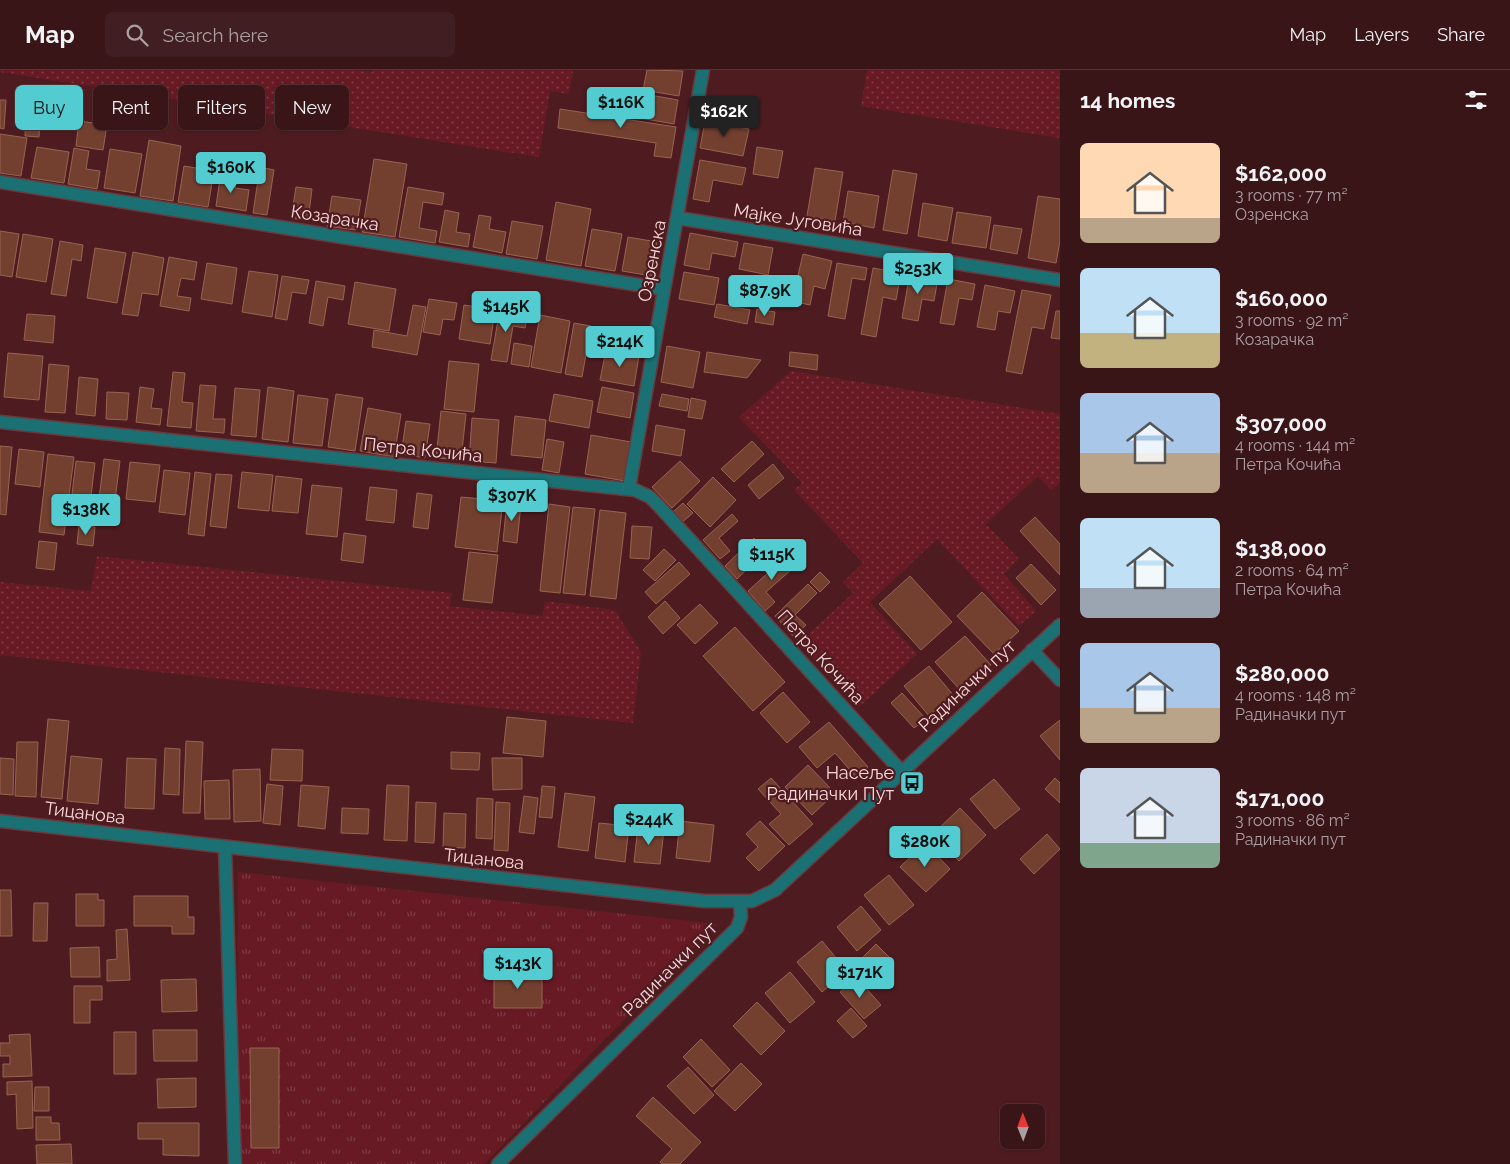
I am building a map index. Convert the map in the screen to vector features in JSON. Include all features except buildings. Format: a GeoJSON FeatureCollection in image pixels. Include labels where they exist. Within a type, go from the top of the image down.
{"type":"FeatureCollection","features":[{"type":"Feature","properties":{"kind":"street","name":"Озренска"},"geometry":{"type":"LineString","coordinates":[[629,488],[703,70]]}},
{"type":"Feature","properties":{"kind":"street","name":"Козарачка"},"geometry":{"type":"LineString","coordinates":[[0,182],[664,290]]}},
{"type":"Feature","properties":{"kind":"street","name":"Мајке Југовића"},"geometry":{"type":"LineString","coordinates":[[678,218],[1060,280]]}},
{"type":"Feature","properties":{"kind":"street","name":"Петра Кочића"},"geometry":{"type":"LineString","coordinates":[[0,422],[629,488],[650,497],[659,506],[901,772]]}},
{"type":"Feature","properties":{"kind":"street","name":"Радиначки пут"},"geometry":{"type":"LineString","coordinates":[[498,1164],[736,928],[740,917],[740,902],[752,901],[775,890],[1060,624]]}},
{"type":"Feature","properties":{"kind":"street"},"geometry":{"type":"LineString","coordinates":[[1032,650],[1060,680]]}},
{"type":"Feature","properties":{"kind":"street","name":"Тицанова"},"geometry":{"type":"LineString","coordinates":[[0,821],[704,901],[740,902]]}},
{"type":"Feature","properties":{"kind":"street"},"geometry":{"type":"LineString","coordinates":[[225,847],[235,1164]]}},
{"type":"Feature","properties":{"kind":"green space"},"geometry":{"type":"Polygon","coordinates":[[[0,70],[353,70],[372,72],[373,70],[573,70],[569,94],[550,91],[539,157],[349,127],[349,85],[275,85],[275,115],[265,114],[265,85],[178,85],[178,100],[168,98],[168,85],[93,85],[93,87],[0,72],[0,70]]]}},
{"type":"Feature","properties":{"kind":"green space"},"geometry":{"type":"Polygon","coordinates":[[[867,70],[1060,70],[1060,138],[861,106],[867,70]]]}},
{"type":"Feature","properties":{"kind":"green space"},"geometry":{"type":"Polygon","coordinates":[[[791,371],[1060,414],[1060,483],[1051,490],[1038,476],[986,524],[1019,559],[1004,574],[1036,611],[1019,626],[937,539],[870,602],[917,654],[859,707],[799,643],[853,593],[843,582],[863,563],[794,490],[802,483],[739,417],[791,371]]]}},
{"type":"Feature","properties":{"kind":"green space"},"geometry":{"type":"Polygon","coordinates":[[[97,556],[452,593],[450,606],[543,616],[545,601],[615,610],[641,652],[633,723],[0,655],[0,582],[91,591],[97,556]]]}},
{"type":"Feature","properties":{"kind":"green space"},"geometry":{"type":"Polygon","coordinates":[[[238,872],[717,924],[484,1164],[237,1164],[238,872]]]}},
{"type":"Feature","properties":{"kind":"place","name":"Насеље Радиначки Пут"},"geometry":{"type":"Point","coordinates":[912,783]}}]}
